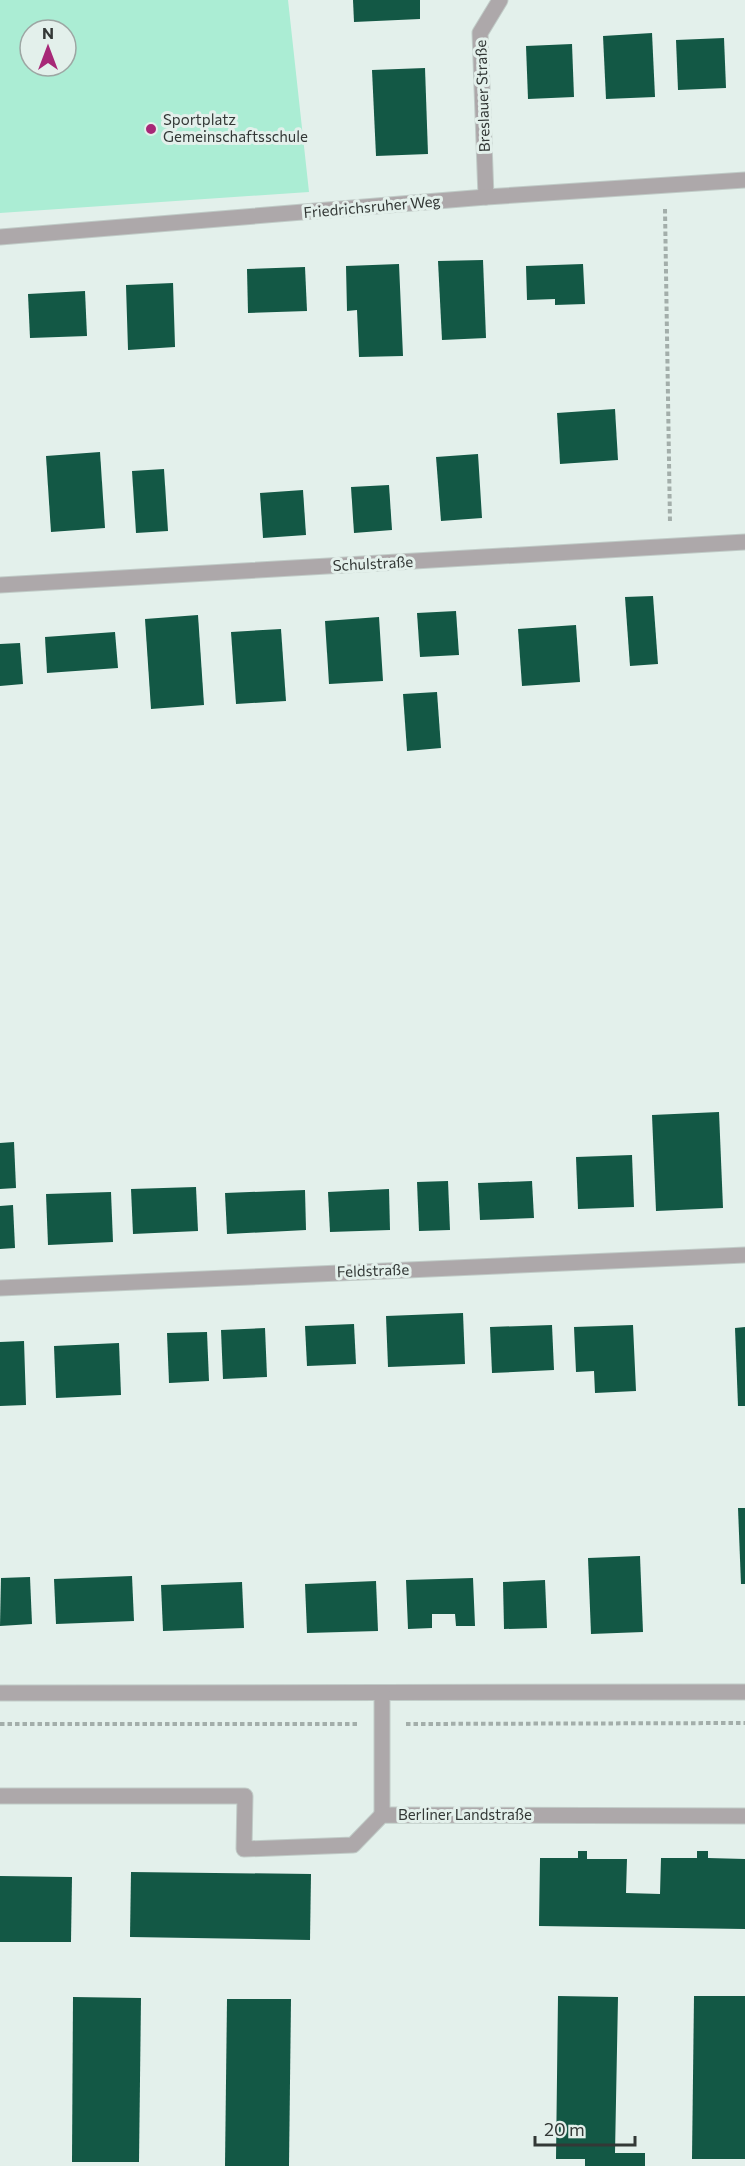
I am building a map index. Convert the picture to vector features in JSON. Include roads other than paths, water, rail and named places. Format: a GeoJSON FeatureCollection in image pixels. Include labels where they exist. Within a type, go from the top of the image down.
{"type":"FeatureCollection","features":[{"type":"Feature","properties":{"kind":"street","name":"Breslauer Straße"},"geometry":{"type":"LineString","coordinates":[[486,197],[480,33],[500,0]]}},
{"type":"Feature","properties":{"kind":"street","name":"Friedrichsruher Weg"},"geometry":{"type":"LineString","coordinates":[[0,237],[486,197],[745,180]]}},
{"type":"Feature","properties":{"kind":"street","name":"Schulstraße"},"geometry":{"type":"LineString","coordinates":[[0,585],[745,542]]}},
{"type":"Feature","properties":{"kind":"street","name":"Feldstraße"},"geometry":{"type":"LineString","coordinates":[[0,1288],[745,1255]]}},
{"type":"Feature","properties":{"kind":"street"},"geometry":{"type":"LineString","coordinates":[[0,1694],[745,1692]]}},
{"type":"Feature","properties":{"kind":"street"},"geometry":{"type":"LineString","coordinates":[[382,1693],[382,1815]]}},
{"type":"Feature","properties":{"kind":"street","name":"Berliner Landstraße"},"geometry":{"type":"LineString","coordinates":[[0,1796],[244,1796],[244,1849],[353,1845],[382,1815],[745,1816]]}},
{"type":"Feature","properties":{"kind":"place","name":"Sportplatz Gemeinschaftsschule"},"geometry":{"type":"Point","coordinates":[151,129]}}]}
